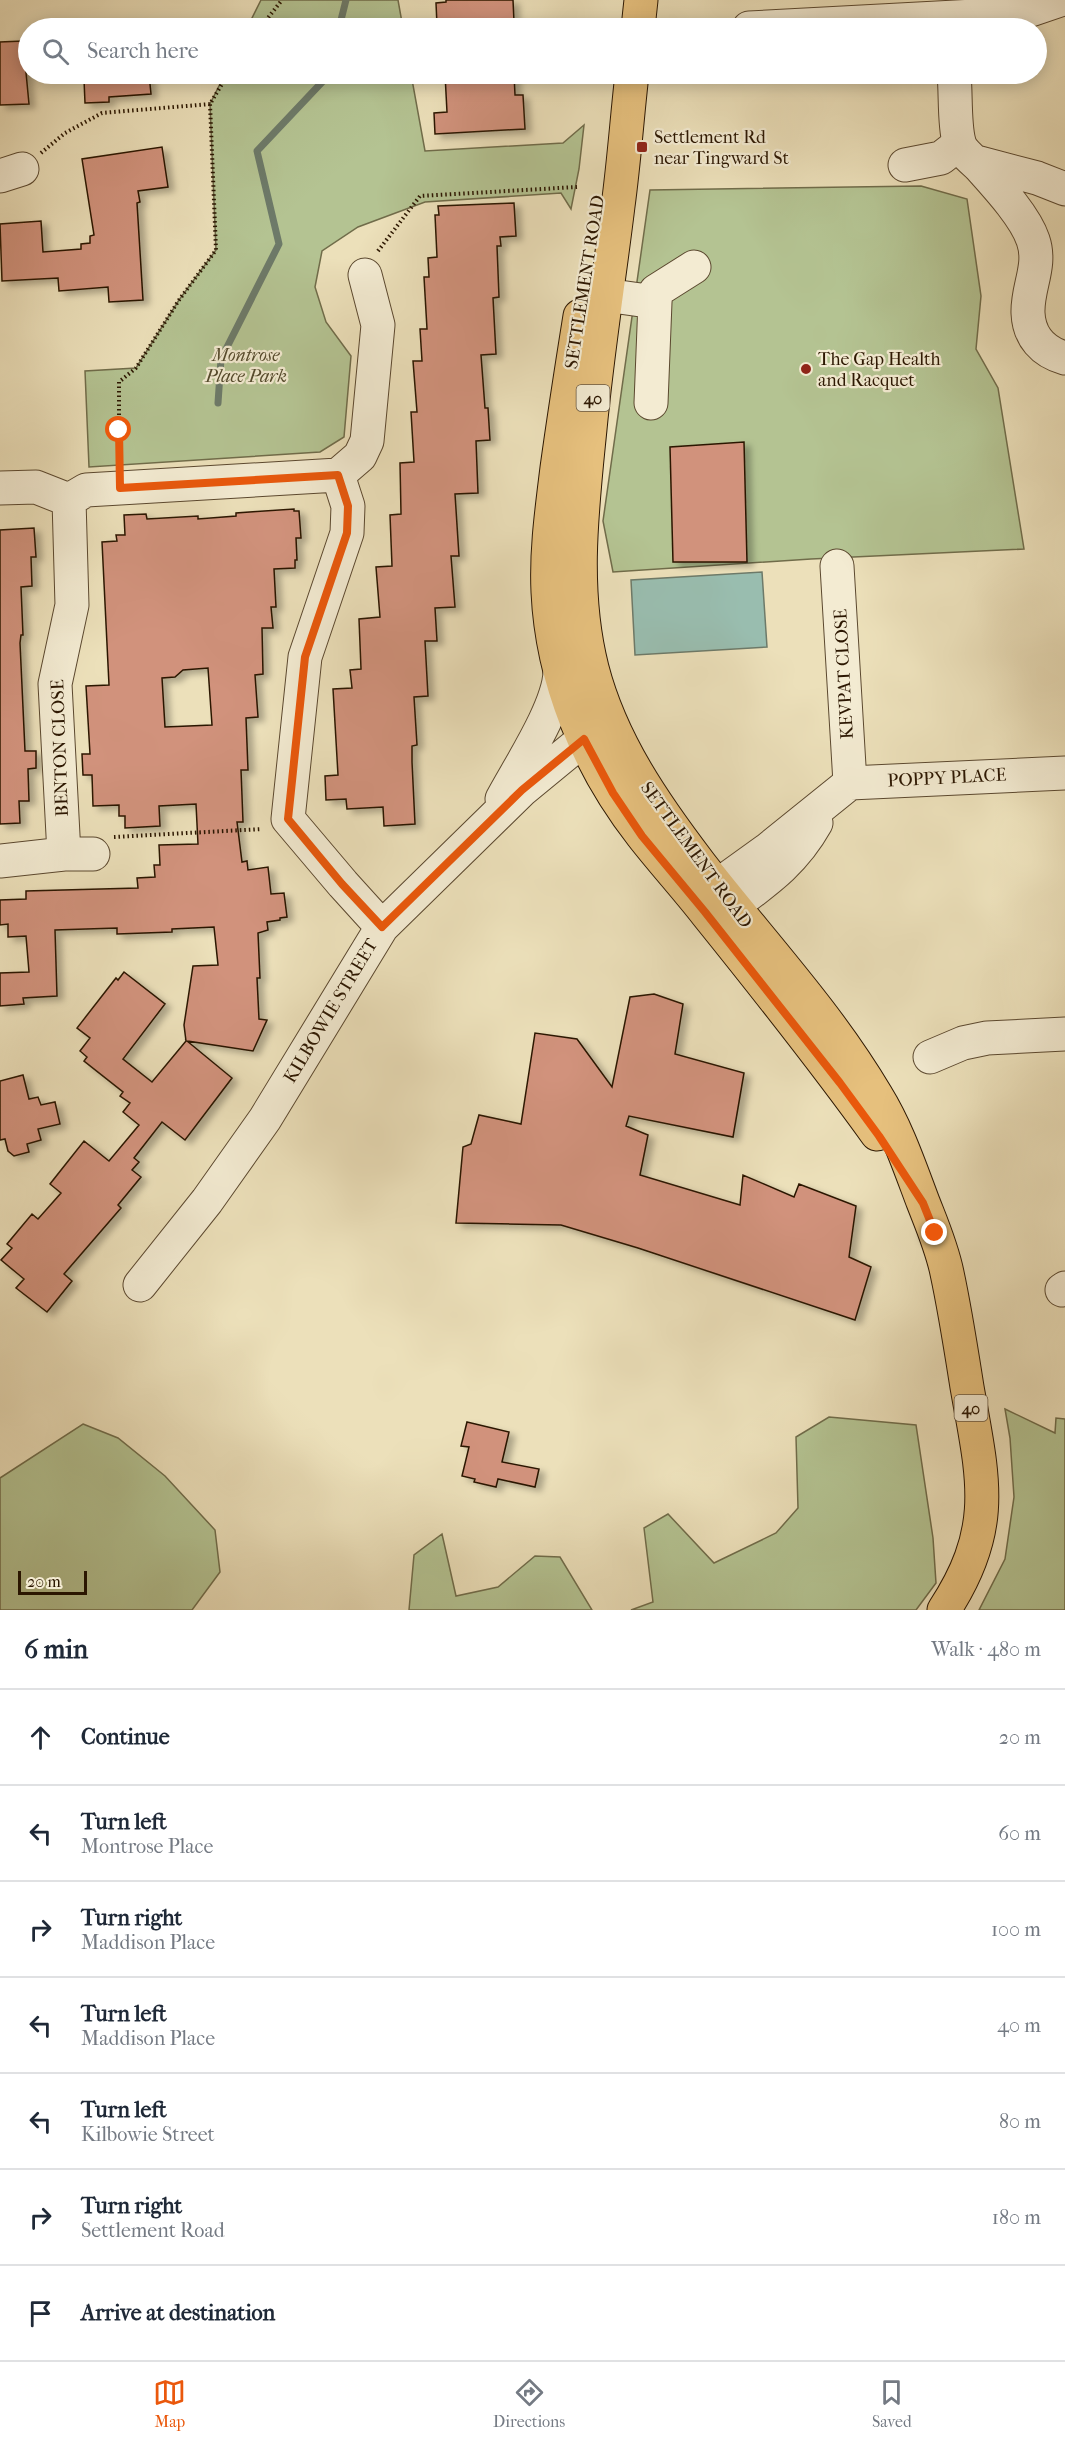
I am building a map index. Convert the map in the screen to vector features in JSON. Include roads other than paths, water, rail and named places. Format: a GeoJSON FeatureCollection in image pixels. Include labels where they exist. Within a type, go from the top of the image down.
{"type":"FeatureCollection","features":[{"type":"Feature","properties":{"kind":"main road"},"geometry":{"type":"LineString","coordinates":[[639,18],[641,0]]}},
{"type":"Feature","properties":{"kind":"main road","name":"SETTLEMENT ROAD"},"geometry":{"type":"LineString","coordinates":[[627,84],[609,140],[600,183],[550,520],[548,593],[560,672],[584,739],[613,793],[656,830],[718,901],[923,1203],[947,1271],[982,1468],[982,1519],[975,1550],[958,1588],[944,1610]]}},
{"type":"Feature","properties":{"kind":"main road","name":"SETTLEMENT ROAD"},"geometry":{"type":"LineString","coordinates":[[629,84],[618,207],[596,359],[579,550],[585,636],[598,688],[611,721],[638,775],[656,830]]}},
{"type":"Feature","properties":{"kind":"street"},"geometry":{"type":"LineString","coordinates":[[986,18],[1026,12],[1060,0]]}},
{"type":"Feature","properties":{"kind":"street"},"geometry":{"type":"LineString","coordinates":[[956,84],[967,153],[994,183],[1033,239],[1036,265],[1028,310],[1030,327],[1040,345],[1051,354],[1065,358]]}},
{"type":"Feature","properties":{"kind":"street"},"geometry":{"type":"LineString","coordinates":[[905,165],[967,153],[1065,189]]}},
{"type":"Feature","properties":{"kind":"street"},"geometry":{"type":"LineString","coordinates":[[651,403],[656,291],[694,267]]}},
{"type":"Feature","properties":{"kind":"street"},"geometry":{"type":"LineString","coordinates":[[0,488],[36,487],[69,500],[86,490],[338,475],[360,456],[367,441],[378,325],[365,275]]}},
{"type":"Feature","properties":{"kind":"street"},"geometry":{"type":"LineString","coordinates":[[605,295],[655,302]]}},
{"type":"Feature","properties":{"kind":"street"},"geometry":{"type":"LineString","coordinates":[[338,475],[348,506],[347,533],[305,657],[288,819],[342,884],[382,927]]}},
{"type":"Feature","properties":{"kind":"street","name":"BENTON CLOSE"},"geometry":{"type":"LineString","coordinates":[[4,860],[73,849],[55,684],[72,605],[69,500]]}},
{"type":"Feature","properties":{"kind":"street","name":"KEVPAT CLOSE"},"geometry":{"type":"LineString","coordinates":[[837,566],[842,790]]}},
{"type":"Feature","properties":{"kind":"street"},"geometry":{"type":"LineString","coordinates":[[489,821],[549,709],[558,688],[560,672]]}},
{"type":"Feature","properties":{"kind":"street","name":"KILBOWIE STREET"},"geometry":{"type":"LineString","coordinates":[[140,1285],[207,1201],[265,1119],[382,927],[522,790],[584,739],[611,721]]}},
{"type":"Feature","properties":{"kind":"street","name":"POPPY PLACE"},"geometry":{"type":"LineString","coordinates":[[842,790],[1065,772]]}},
{"type":"Feature","properties":{"kind":"street"},"geometry":{"type":"LineString","coordinates":[[718,901],[842,790]]}},
{"type":"Feature","properties":{"kind":"street"},"geometry":{"type":"LineString","coordinates":[[930,1057],[963,1043],[987,1038],[1065,1034]]}},
{"type":"Feature","properties":{"kind":"waterway"},"geometry":{"type":"LineString","coordinates":[[342,18],[346,0]]}},
{"type":"Feature","properties":{"kind":"waterway"},"geometry":{"type":"LineString","coordinates":[[218,403],[221,359],[279,244],[257,151],[320,84]]}},
{"type":"Feature","properties":{"kind":"place","name":"Settlement Rd near Tingward St"},"geometry":{"type":"Point","coordinates":[642,147]}},
{"type":"Feature","properties":{"kind":"place","name":"The Gap Health and Racquet"},"geometry":{"type":"Point","coordinates":[806,369]}},
{"type":"Feature","properties":{"kind":"park label","name":"Montrose Place Park"},"geometry":{"type":"Point","coordinates":[246,365]}}]}
